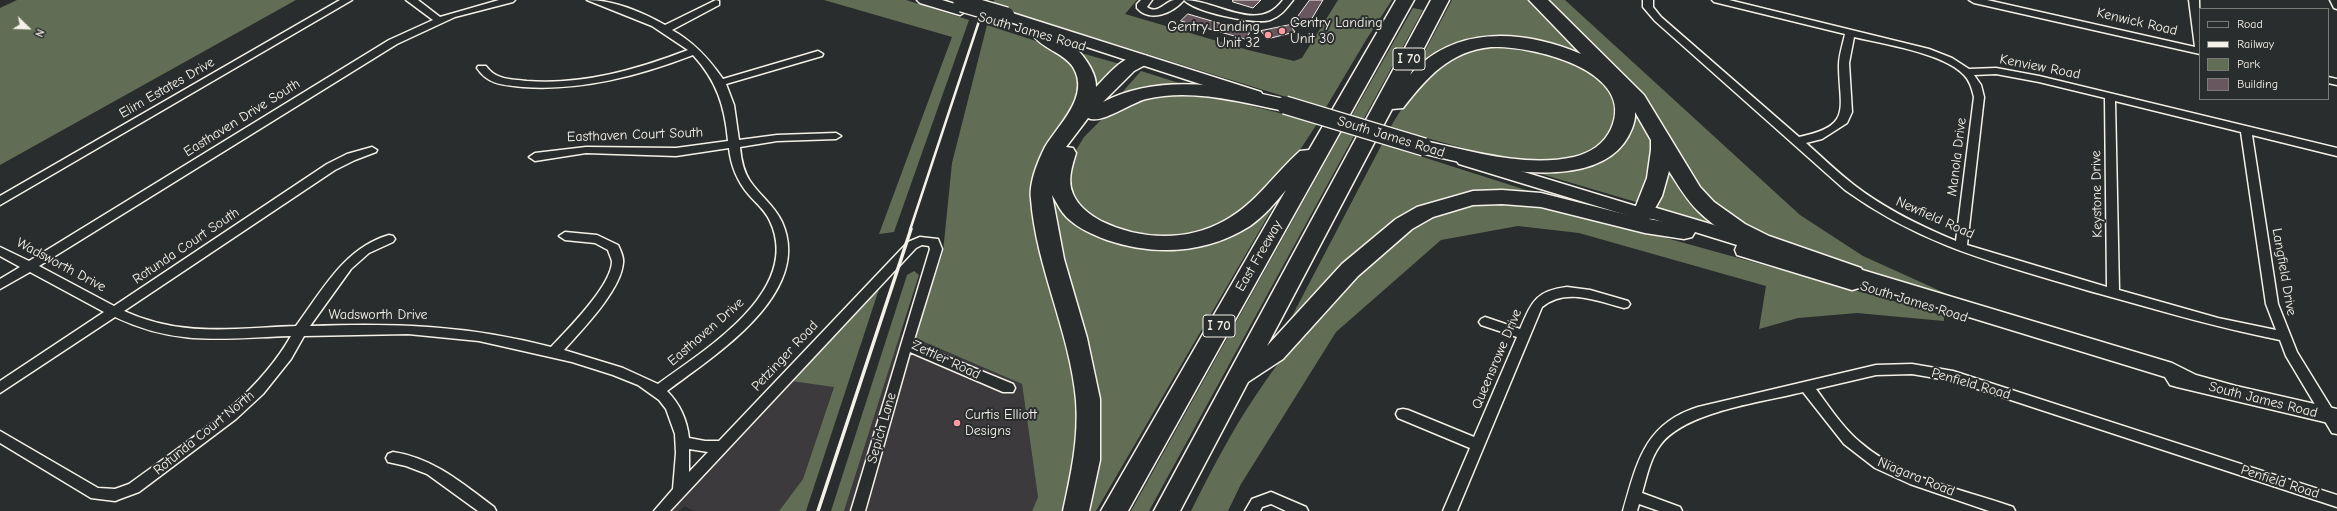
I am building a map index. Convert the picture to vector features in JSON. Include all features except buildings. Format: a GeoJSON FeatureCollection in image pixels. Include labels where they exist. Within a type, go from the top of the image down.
{"type":"FeatureCollection","features":[{"type":"Feature","properties":{"kind":"highway","name":"East Freeway"},"geometry":{"type":"LineString","coordinates":[[1114,511],[1405,0]]}},
{"type":"Feature","properties":{"kind":"highway","name":"I 70"},"geometry":{"type":"LineString","coordinates":[[1167,511],[1236,378],[1440,0]]}},
{"type":"Feature","properties":{"kind":"highway"},"geometry":{"type":"LineString","coordinates":[[1538,0],[1637,99],[1693,192],[1722,219],[1761,241],[1853,274]]}},
{"type":"Feature","properties":{"kind":"highway"},"geometry":{"type":"LineString","coordinates":[[1042,35],[1075,56],[1086,71],[1088,92],[1074,121],[1052,154],[1045,176],[1041,198],[1051,252],[1075,338],[1088,399],[1089,419],[1087,460],[1076,511]]}},
{"type":"Feature","properties":{"kind":"highway"},"geometry":{"type":"LineString","coordinates":[[1377,117],[1395,105],[1419,76],[1443,55],[1466,45],[1496,41],[1537,44],[1578,57],[1609,79],[1618,89],[1625,105],[1626,121],[1615,141],[1600,154],[1576,163],[1552,166],[1521,165],[1424,147]]}},
{"type":"Feature","properties":{"kind":"highway"},"geometry":{"type":"LineString","coordinates":[[1140,60],[1136,69],[1073,141],[1062,160],[1059,172],[1059,185],[1063,197],[1079,217],[1090,225],[1115,236],[1138,242],[1165,244],[1192,240],[1232,226],[1264,202],[1300,161],[1325,141]]}},
{"type":"Feature","properties":{"kind":"highway"},"geometry":{"type":"LineString","coordinates":[[1074,121],[1128,67],[1140,60]]}},
{"type":"Feature","properties":{"kind":"highway"},"geometry":{"type":"LineString","coordinates":[[1095,115],[1134,96],[1173,90],[1226,94],[1284,105]]}},
{"type":"Feature","properties":{"kind":"highway"},"geometry":{"type":"LineString","coordinates":[[1642,214],[1657,184],[1661,158],[1661,139]]}},
{"type":"Feature","properties":{"kind":"highway"},"geometry":{"type":"LineString","coordinates":[[1236,378],[1275,352],[1350,270],[1404,224],[1425,212],[1448,204],[1473,198],[1502,197],[1541,200],[1645,226],[1684,232]]}},
{"type":"Feature","properties":{"kind":"main road","name":"South James Road"},"geometry":{"type":"LineString","coordinates":[[925,0],[958,5],[1004,20],[1128,54],[1140,60],[1284,105],[1642,214],[1653,214],[2172,371],[2190,381]]}},
{"type":"Feature","properties":{"kind":"main road","name":"South James Road"},"geometry":{"type":"LineString","coordinates":[[1004,20],[1042,35],[1125,59],[1140,60]]}},
{"type":"Feature","properties":{"kind":"main road","name":"South James Road"},"geometry":{"type":"LineString","coordinates":[[1642,214],[1650,222],[2161,378],[2190,381],[2334,421]]}},
{"type":"Feature","properties":{"kind":"street","name":"Elim Estates Drive"},"geometry":{"type":"LineString","coordinates":[[0,201],[347,0]]}},
{"type":"Feature","properties":{"kind":"street"},"geometry":{"type":"LineString","coordinates":[[411,0],[430,12],[438,20]]}},
{"type":"Feature","properties":{"kind":"street","name":"Easthaven Drive South"},"geometry":{"type":"LineString","coordinates":[[0,285],[388,45],[438,20],[465,11],[510,0]]}},
{"type":"Feature","properties":{"kind":"street","name":"Easthaven Drive"},"geometry":{"type":"LineString","coordinates":[[592,0],[625,9],[666,29],[695,51],[720,83],[729,104],[736,160],[742,177],[776,221],[783,240],[779,274],[760,304],[746,320],[717,346],[657,392]]}},
{"type":"Feature","properties":{"kind":"street"},"geometry":{"type":"LineString","coordinates":[[1147,0],[1142,4],[1142,8],[1151,12],[1163,11],[1179,0]]}},
{"type":"Feature","properties":{"kind":"street"},"geometry":{"type":"LineString","coordinates":[[1189,0],[1252,19],[1276,15],[1288,0]]}},
{"type":"Feature","properties":{"kind":"street","name":"Newfield Road"},"geometry":{"type":"LineString","coordinates":[[1648,0],[1648,7],[1658,19],[1799,141],[1849,187],[1876,207],[1903,223],[1961,248],[2218,323],[2282,336]]}},
{"type":"Feature","properties":{"kind":"street"},"geometry":{"type":"LineString","coordinates":[[1717,0],[1925,51],[1948,60],[1967,72]]}},
{"type":"Feature","properties":{"kind":"street","name":"Kenwick Road"},"geometry":{"type":"LineString","coordinates":[[1974,0],[2006,4],[2199,50]]}},
{"type":"Feature","properties":{"kind":"street"},"geometry":{"type":"LineString","coordinates":[[2194,0],[2199,42]]}},
{"type":"Feature","properties":{"kind":"street"},"geometry":{"type":"LineString","coordinates":[[2335,0],[2337,6]]}},
{"type":"Feature","properties":{"kind":"street"},"geometry":{"type":"LineString","coordinates":[[666,29],[716,3]]}},
{"type":"Feature","properties":{"kind":"street"},"geometry":{"type":"LineString","coordinates":[[1799,141],[1818,137],[1842,124],[1847,112],[1844,63],[1850,32]]}},
{"type":"Feature","properties":{"kind":"street"},"geometry":{"type":"LineString","coordinates":[[482,68],[490,77],[506,82],[526,84],[571,84],[629,74],[695,51]]}},
{"type":"Feature","properties":{"kind":"street"},"geometry":{"type":"LineString","coordinates":[[720,83],[818,54]]}},
{"type":"Feature","properties":{"kind":"street","name":"Kenview Road"},"geometry":{"type":"LineString","coordinates":[[1967,72],[2009,73],[2110,96],[2337,152]]}},
{"type":"Feature","properties":{"kind":"street","name":"Manola Drive"},"geometry":{"type":"LineString","coordinates":[[1961,248],[1979,97],[1976,85],[1967,72]]}},
{"type":"Feature","properties":{"kind":"street","name":"Keystone Drive"},"geometry":{"type":"LineString","coordinates":[[2110,96],[2113,292]]}},
{"type":"Feature","properties":{"kind":"street","name":"Langfield Drive"},"geometry":{"type":"LineString","coordinates":[[2246,130],[2272,304],[2282,336],[2334,421]]}},
{"type":"Feature","properties":{"kind":"street","name":"Easthaven Court South"},"geometry":{"type":"LineString","coordinates":[[535,157],[586,150],[676,152],[777,138],[836,136]]}},
{"type":"Feature","properties":{"kind":"street","name":"Rotunda Court South"},"geometry":{"type":"LineString","coordinates":[[0,388],[331,167],[351,157],[372,150]]}},
{"type":"Feature","properties":{"kind":"street"},"geometry":{"type":"LineString","coordinates":[[555,351],[611,285],[618,262],[616,252],[606,241],[588,236],[565,236]]}},
{"type":"Feature","properties":{"kind":"street","name":"Rotunda Court North"},"geometry":{"type":"LineString","coordinates":[[0,436],[96,494],[115,495],[134,488],[231,415],[258,390],[286,356],[300,331],[347,266],[365,250],[389,239]]}},
{"type":"Feature","properties":{"kind":"street","name":"Petzinger Road"},"geometry":{"type":"LineString","coordinates":[[661,511],[912,245],[920,241],[929,241],[934,242],[936,249]]}},
{"type":"Feature","properties":{"kind":"street","name":"Zettler Road"},"geometry":{"type":"LineString","coordinates":[[936,249],[906,345],[1008,388]]}},
{"type":"Feature","properties":{"kind":"street","name":"Wadsworth Drive"},"geometry":{"type":"LineString","coordinates":[[0,251],[114,312],[148,326],[191,334],[407,329],[442,331],[521,343],[555,351],[631,376],[657,392],[669,403],[677,415],[683,442],[680,491]]}},
{"type":"Feature","properties":{"kind":"street","name":"Queensrowe Drive"},"geometry":{"type":"LineString","coordinates":[[1450,511],[1537,304],[1545,296],[1558,291],[1574,292],[1624,304]]}},
{"type":"Feature","properties":{"kind":"street"},"geometry":{"type":"LineString","coordinates":[[1484,322],[1524,335]]}},
{"type":"Feature","properties":{"kind":"street","name":"Sepich Lane"},"geometry":{"type":"LineString","coordinates":[[858,511],[906,345]]}},
{"type":"Feature","properties":{"kind":"street","name":"Penfield Road"},"geometry":{"type":"LineString","coordinates":[[1630,511],[1644,458],[1658,436],[1676,422],[1698,412],[1876,370],[1912,369],[1953,376],[2337,501]]}},
{"type":"Feature","properties":{"kind":"street","name":"Niagara Road"},"geometry":{"type":"LineString","coordinates":[[1806,386],[1843,435],[1865,455],[1906,476],[2008,511]]}},
{"type":"Feature","properties":{"kind":"street"},"geometry":{"type":"LineString","coordinates":[[1404,414],[1478,445]]}},
{"type":"Feature","properties":{"kind":"street"},"geometry":{"type":"LineString","coordinates":[[683,442],[704,447],[722,446]]}},
{"type":"Feature","properties":{"kind":"street"},"geometry":{"type":"LineString","coordinates":[[393,458],[400,458],[436,472],[489,511]]}},
{"type":"Feature","properties":{"kind":"street"},"geometry":{"type":"LineString","coordinates":[[1635,496],[1675,511]]}},
{"type":"Feature","properties":{"kind":"street"},"geometry":{"type":"LineString","coordinates":[[1252,511],[1257,503],[1271,498],[1301,511]]}},
{"type":"Feature","properties":{"kind":"shaded area"},"geometry":{"type":"Polygon","coordinates":[[[900,335],[915,338],[1022,384],[1038,497],[1032,511],[844,511],[900,335]]]}},
{"type":"Feature","properties":{"kind":"shaded area"},"geometry":{"type":"Polygon","coordinates":[[[791,381],[834,386],[803,479],[779,511],[694,511],[684,506],[680,511],[670,511],[791,381]]]}},
{"type":"Feature","properties":{"kind":"green space"},"geometry":{"type":"Polygon","coordinates":[[[17,0],[296,0],[0,165],[0,8],[17,0]]]}},
{"type":"Feature","properties":{"kind":"green space"},"geometry":{"type":"Polygon","coordinates":[[[824,0],[906,0],[969,20],[894,232],[879,234],[952,37],[824,0]]]}},
{"type":"Feature","properties":{"kind":"green space"},"geometry":{"type":"Polygon","coordinates":[[[994,0],[1137,0],[1125,14],[1248,50],[1294,61],[1302,58],[1338,0],[1392,0],[1366,40],[1325,109],[992,6],[994,0]]]}},
{"type":"Feature","properties":{"kind":"green space"},"geometry":{"type":"Polygon","coordinates":[[[1452,0],[1535,0],[1602,66],[1507,38],[1419,69],[1416,68],[1452,0]]]}},
{"type":"Feature","properties":{"kind":"green space"},"geometry":{"type":"Polygon","coordinates":[[[1546,0],[1565,0],[1800,215],[1863,256],[1947,294],[1947,298],[1775,241],[1754,232],[1712,205],[1546,0]]]}},
{"type":"Feature","properties":{"kind":"green space"},"geometry":{"type":"Polygon","coordinates":[[[1413,8],[1423,10],[1363,120],[1351,117],[1413,8]]]}},
{"type":"Feature","properties":{"kind":"green space"},"geometry":{"type":"Polygon","coordinates":[[[987,25],[1045,44],[1070,59],[1081,77],[1076,106],[1044,149],[1065,324],[1079,416],[1066,511],[1032,511],[1038,497],[1022,384],[915,338],[943,252],[952,163],[987,25]]]}},
{"type":"Feature","properties":{"kind":"green space"},"geometry":{"type":"Polygon","coordinates":[[[1513,45],[1582,64],[1613,92],[1619,122],[1597,150],[1563,161],[1529,162],[1489,155],[1390,128],[1405,103],[1423,81],[1444,62],[1456,54],[1470,49],[1486,46],[1513,45]]]}},
{"type":"Feature","properties":{"kind":"green space"},"geometry":{"type":"Polygon","coordinates":[[[1081,53],[1120,64],[1091,99],[1088,64],[1081,53]]]}},
{"type":"Feature","properties":{"kind":"green space"},"geometry":{"type":"Polygon","coordinates":[[[1141,71],[1195,88],[1118,97],[1141,71]]]}},
{"type":"Feature","properties":{"kind":"green space"},"geometry":{"type":"Polygon","coordinates":[[[1175,94],[1229,101],[1317,124],[1290,165],[1247,210],[1206,231],[1168,238],[1129,235],[1088,216],[1074,197],[1069,187],[1072,157],[1084,137],[1102,119],[1114,111],[1149,97],[1175,94]]]}},
{"type":"Feature","properties":{"kind":"green space"},"geometry":{"type":"Polygon","coordinates":[[[1630,104],[1654,138],[1644,200],[1636,202],[1531,171],[1598,160],[1630,104]]]}},
{"type":"Feature","properties":{"kind":"green space"},"geometry":{"type":"Polygon","coordinates":[[[1342,132],[1354,136],[1149,511],[1131,511],[1342,132]]]}},
{"type":"Feature","properties":{"kind":"green space"},"geometry":{"type":"Polygon","coordinates":[[[1382,144],[1545,196],[1432,206],[1293,324],[1289,322],[1382,144]]]}},
{"type":"Feature","properties":{"kind":"green space"},"geometry":{"type":"Polygon","coordinates":[[[1669,165],[1728,230],[1655,208],[1669,165]]]}},
{"type":"Feature","properties":{"kind":"green space"},"geometry":{"type":"Polygon","coordinates":[[[1054,175],[1069,213],[1177,247],[1271,203],[1275,204],[1096,511],[1084,511],[1094,474],[1048,198],[1054,175]]]}},
{"type":"Feature","properties":{"kind":"green space"},"geometry":{"type":"Polygon","coordinates":[[[1517,202],[1576,213],[1908,305],[1944,316],[1944,321],[1857,313],[1798,318],[1759,329],[1766,286],[1579,233],[1518,226],[1441,240],[1336,332],[1241,484],[1228,511],[1191,511],[1230,437],[1268,378],[1306,329],[1350,283],[1396,240],[1431,217],[1451,209],[1473,205],[1517,202]]]}},
{"type":"Feature","properties":{"kind":"green space"},"geometry":{"type":"Polygon","coordinates":[[[914,271],[919,275],[844,511],[831,511],[907,275],[914,271]]]}},
{"type":"Feature","properties":{"kind":"green space"},"geometry":{"type":"Polygon","coordinates":[[[880,286],[806,511],[779,511],[803,479],[834,387],[791,381],[880,286]]]}},
{"type":"Feature","properties":{"kind":"railway"},"geometry":{"type":"LineString","coordinates":[[910,230],[986,0]]}},
{"type":"Feature","properties":{"kind":"railway"},"geometry":{"type":"LineString","coordinates":[[818,511],[911,229]]}},
{"type":"Feature","properties":{"kind":"place","name":"Gentry Landing Unit 30"},"geometry":{"type":"Point","coordinates":[1282,31]}},
{"type":"Feature","properties":{"kind":"place","name":"Gentry Landing Unit 32"},"geometry":{"type":"Point","coordinates":[1268,35]}},
{"type":"Feature","properties":{"kind":"place","name":"Curtis Elliott Designs"},"geometry":{"type":"Point","coordinates":[957,423]}}]}
